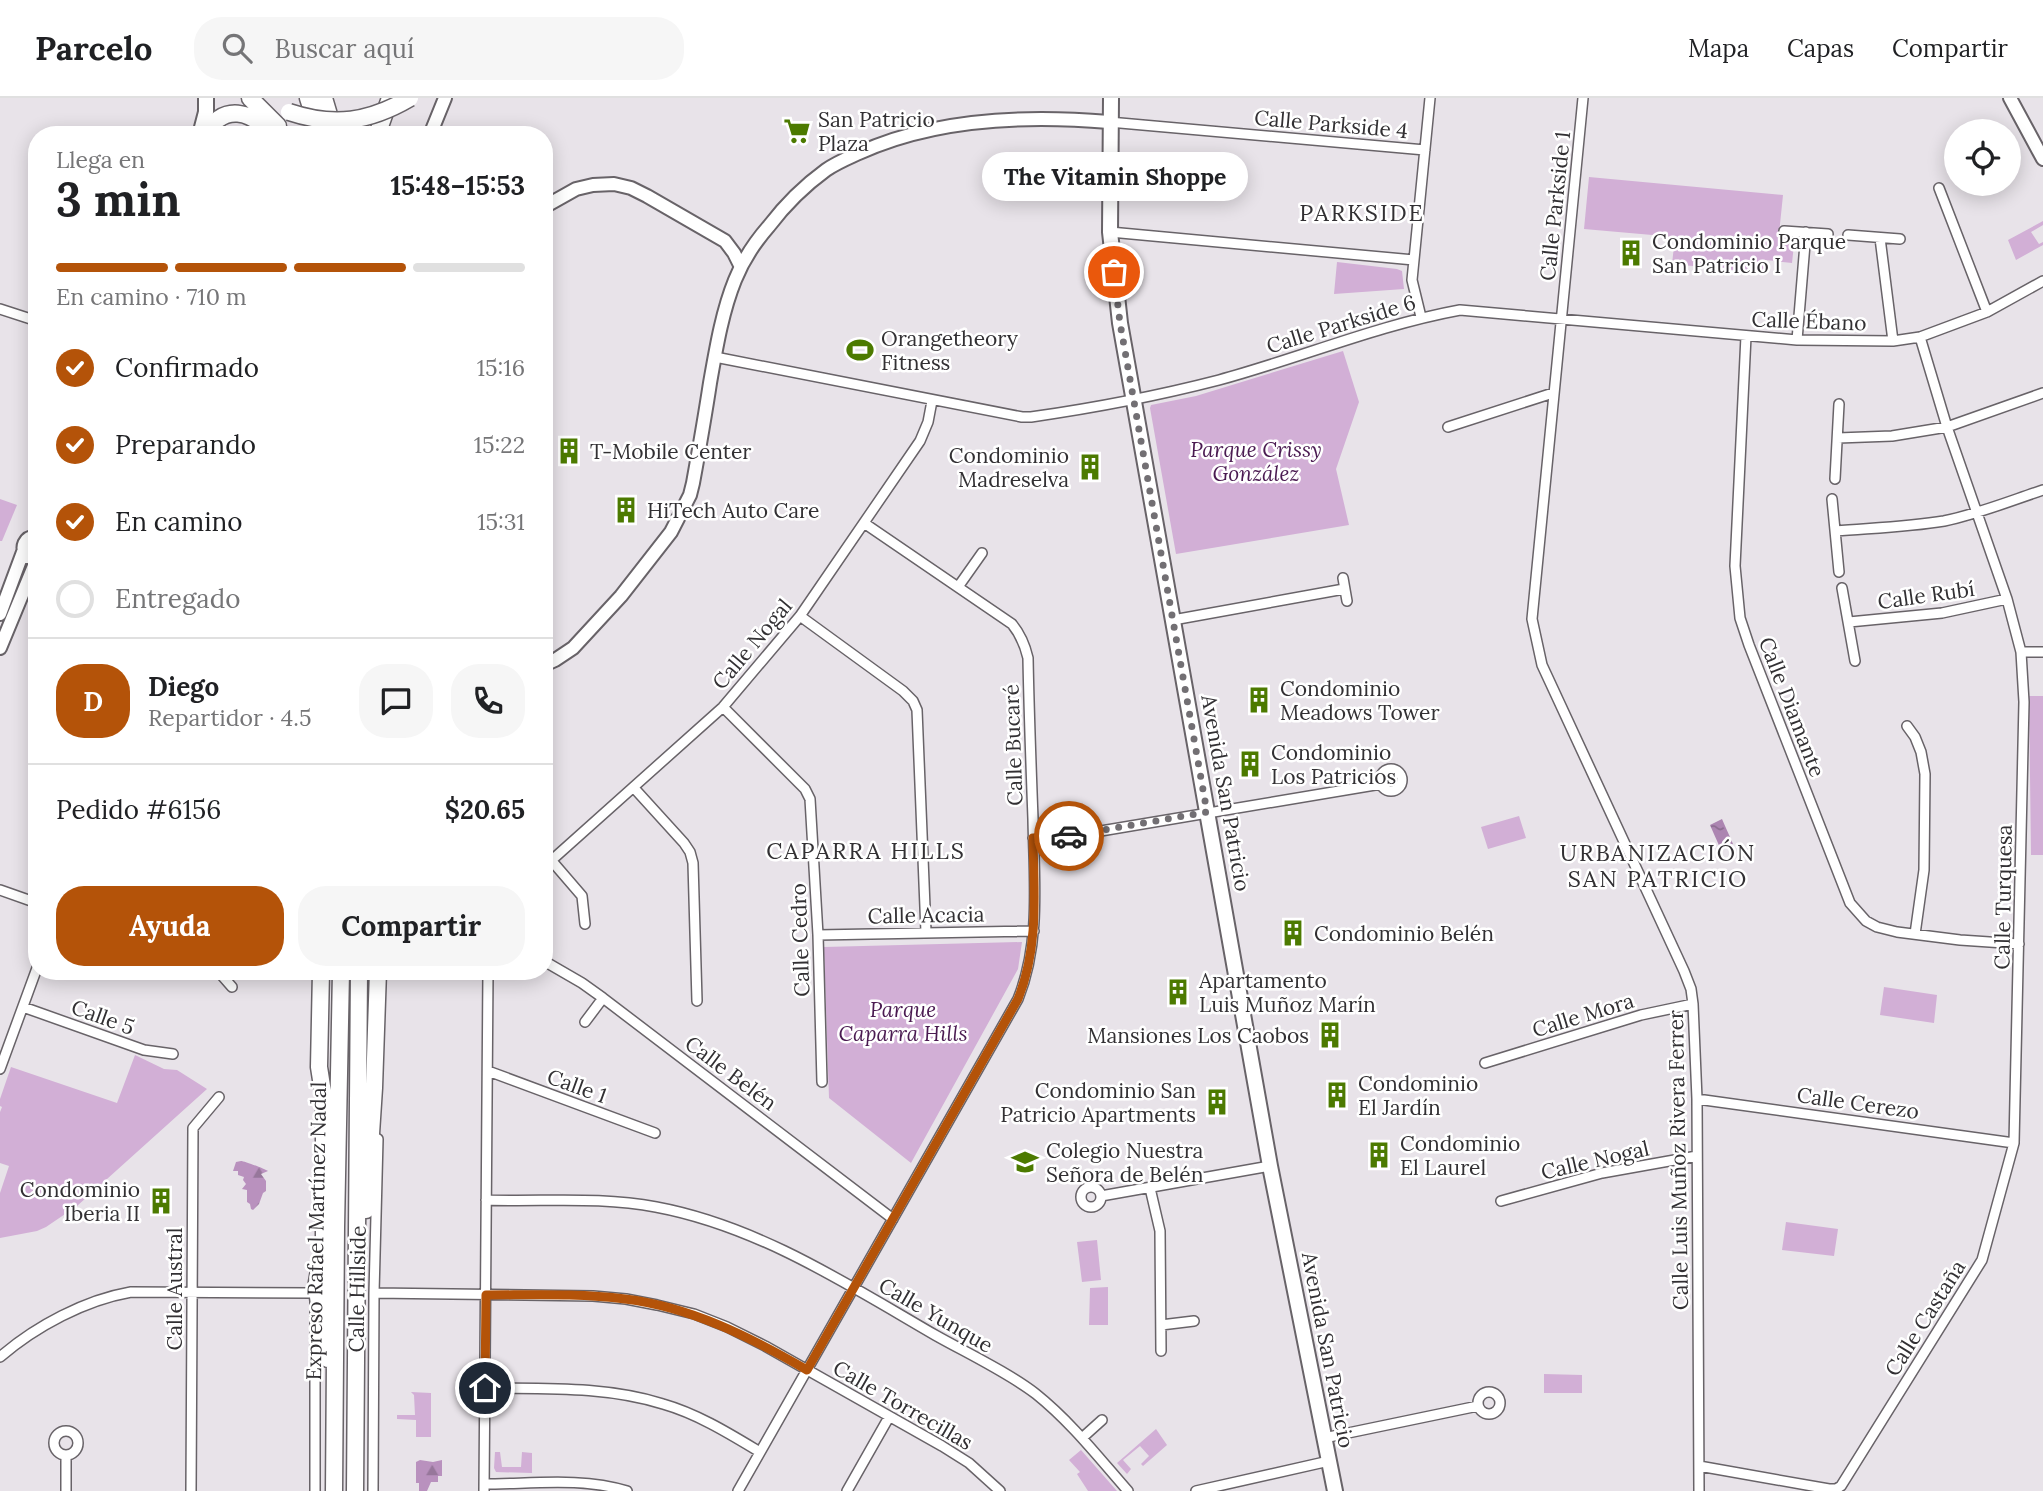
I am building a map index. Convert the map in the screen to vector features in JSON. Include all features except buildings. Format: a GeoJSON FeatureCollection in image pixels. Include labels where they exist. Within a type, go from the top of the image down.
{"type":"FeatureCollection","features":[{"type":"Feature","properties":{"kind":"highway"},"geometry":{"type":"LineString","coordinates":[[252,98],[323,121],[348,121],[389,109],[410,98]]}},
{"type":"Feature","properties":{"kind":"highway"},"geometry":{"type":"LineString","coordinates":[[252,98],[278,126]]}},
{"type":"Feature","properties":{"kind":"highway"},"geometry":{"type":"LineString","coordinates":[[308,98],[317,126]]}},
{"type":"Feature","properties":{"kind":"highway"},"geometry":{"type":"LineString","coordinates":[[324,98],[332,126]]}},
{"type":"Feature","properties":{"kind":"highway"},"geometry":{"type":"LineString","coordinates":[[380,126],[390,98]]}},
{"type":"Feature","properties":{"kind":"highway"},"geometry":{"type":"LineString","coordinates":[[210,126],[226,114],[237,113],[248,115],[263,126]]}},
{"type":"Feature","properties":{"kind":"highway"},"geometry":{"type":"LineString","coordinates":[[321,980],[319,1067],[324,1099],[324,1340],[336,1395]]}},
{"type":"Feature","properties":{"kind":"highway","name":"Expreso Rafael Martínez Nadal"},"geometry":{"type":"LineString","coordinates":[[334,1491],[341,980]]}},
{"type":"Feature","properties":{"kind":"highway","name":"Expreso Rafael Martínez Nadal"},"geometry":{"type":"LineString","coordinates":[[355,1491],[359,980]]}},
{"type":"Feature","properties":{"kind":"highway"},"geometry":{"type":"LineString","coordinates":[[356,1249],[366,1206],[378,980]]}},
{"type":"Feature","properties":{"kind":"main road"},"geometry":{"type":"LineString","coordinates":[[202,126],[206,98]]}},
{"type":"Feature","properties":{"kind":"main road","name":"Avenida San Patricio"},"geometry":{"type":"LineString","coordinates":[[1111,98],[1110,232],[1120,323],[1270,1166],[1335,1491]]}},
{"type":"Feature","properties":{"kind":"street"},"geometry":{"type":"LineString","coordinates":[[433,126],[444,98]]}},
{"type":"Feature","properties":{"kind":"street"},"geometry":{"type":"LineString","coordinates":[[1421,317],[1412,280],[1430,98]]}},
{"type":"Feature","properties":{"kind":"street","name":"Calle Parkside 1"},"geometry":{"type":"LineString","coordinates":[[1561,318],[1583,98]]}},
{"type":"Feature","properties":{"kind":"street"},"geometry":{"type":"LineString","coordinates":[[2011,98],[2043,159]]}},
{"type":"Feature","properties":{"kind":"street"},"geometry":{"type":"LineString","coordinates":[[553,661],[573,649],[621,596],[671,532],[690,495],[693,483],[715,357],[730,293],[756,242],[790,201],[827,169],[886,141],[924,131],[1045,118],[1110,122]]}},
{"type":"Feature","properties":{"kind":"street","name":"Calle Parkside 4"},"geometry":{"type":"LineString","coordinates":[[1110,122],[1425,150]]}},
{"type":"Feature","properties":{"kind":"street"},"geometry":{"type":"LineString","coordinates":[[553,202],[576,189],[614,184],[648,196],[725,241],[756,242]]}},
{"type":"Feature","properties":{"kind":"street"},"geometry":{"type":"LineString","coordinates":[[1939,188],[1987,312]]}},
{"type":"Feature","properties":{"kind":"street"},"geometry":{"type":"LineString","coordinates":[[1784,231],[1828,234]]}},
{"type":"Feature","properties":{"kind":"street"},"geometry":{"type":"LineString","coordinates":[[1110,232],[1414,260]]}},
{"type":"Feature","properties":{"kind":"street"},"geometry":{"type":"LineString","coordinates":[[1797,340],[1806,232]]}},
{"type":"Feature","properties":{"kind":"street"},"geometry":{"type":"LineString","coordinates":[[1848,236],[1900,239]]}},
{"type":"Feature","properties":{"kind":"street"},"geometry":{"type":"LineString","coordinates":[[1880,238],[1893,341]]}},
{"type":"Feature","properties":{"kind":"street"},"geometry":{"type":"LineString","coordinates":[[725,241],[741,267]]}},
{"type":"Feature","properties":{"kind":"street","name":"Calle Ébano"},"geometry":{"type":"LineString","coordinates":[[1561,318],[1797,340],[1893,341],[1920,337],[1987,312],[2043,281]]}},
{"type":"Feature","properties":{"kind":"street"},"geometry":{"type":"LineString","coordinates":[[0,309],[28,318]]}},
{"type":"Feature","properties":{"kind":"street","name":"Calle Parkside 6"},"geometry":{"type":"LineString","coordinates":[[1134,399],[1220,380],[1421,317],[1460,310],[1561,318]]}},
{"type":"Feature","properties":{"kind":"street","name":"Calle Luis Muñoz Rivera Ferrer"},"geometry":{"type":"LineString","coordinates":[[1561,318],[1532,619],[1542,665],[1691,989],[1697,1099],[1699,1491]]}},
{"type":"Feature","properties":{"kind":"street","name":"Calle Diamante"},"geometry":{"type":"LineString","coordinates":[[1746,336],[1735,566],[1742,625],[1850,903],[1867,921],[1877,927],[1960,940],[2019,944]]}},
{"type":"Feature","properties":{"kind":"street","name":"Calle Turquesa"},"geometry":{"type":"LineString","coordinates":[[1920,337],[1947,427],[2007,599],[2021,652],[2024,702],[2014,1143]]}},
{"type":"Feature","properties":{"kind":"street"},"geometry":{"type":"LineString","coordinates":[[715,357],[932,401],[1031,417],[1134,399]]}},
{"type":"Feature","properties":{"kind":"street"},"geometry":{"type":"LineString","coordinates":[[1448,427],[1553,393]]}},
{"type":"Feature","properties":{"kind":"street"},"geometry":{"type":"LineString","coordinates":[[1838,438],[1892,436],[1947,427],[2043,393]]}},
{"type":"Feature","properties":{"kind":"street","name":"Calle Nogal"},"geometry":{"type":"LineString","coordinates":[[553,859],[723,707],[800,617],[920,441],[928,422],[932,401]]}},
{"type":"Feature","properties":{"kind":"street"},"geometry":{"type":"LineString","coordinates":[[1835,479],[1839,404]]}},
{"type":"Feature","properties":{"kind":"street"},"geometry":{"type":"LineString","coordinates":[[1836,531],[1913,526],[1978,513],[2043,490]]}},
{"type":"Feature","properties":{"kind":"street"},"geometry":{"type":"LineString","coordinates":[[1832,499],[1839,572]]}},
{"type":"Feature","properties":{"kind":"street","name":"Calle Bucaré"},"geometry":{"type":"LineString","coordinates":[[738,1491],[1018,999],[1029,965],[1034,932],[1025,646],[1012,624],[864,523]]}},
{"type":"Feature","properties":{"kind":"street"},"geometry":{"type":"LineString","coordinates":[[0,614],[28,540]]}},
{"type":"Feature","properties":{"kind":"street"},"geometry":{"type":"LineString","coordinates":[[23,552],[28,559]]}},
{"type":"Feature","properties":{"kind":"street"},"geometry":{"type":"LineString","coordinates":[[958,586],[982,553]]}},
{"type":"Feature","properties":{"kind":"street"},"geometry":{"type":"LineString","coordinates":[[1343,578],[1347,601]]}},
{"type":"Feature","properties":{"kind":"street"},"geometry":{"type":"LineString","coordinates":[[0,648],[28,580]]}},
{"type":"Feature","properties":{"kind":"street"},"geometry":{"type":"LineString","coordinates":[[1842,588],[1855,661]]}},
{"type":"Feature","properties":{"kind":"street"},"geometry":{"type":"LineString","coordinates":[[1173,620],[1345,589]]}},
{"type":"Feature","properties":{"kind":"street","name":"Calle Rubí"},"geometry":{"type":"LineString","coordinates":[[1849,622],[1942,613],[2007,599]]}},
{"type":"Feature","properties":{"kind":"street"},"geometry":{"type":"LineString","coordinates":[[800,617],[903,691],[913,701],[917,710],[926,932]]}},
{"type":"Feature","properties":{"kind":"street"},"geometry":{"type":"LineString","coordinates":[[2021,652],[2043,652]]}},
{"type":"Feature","properties":{"kind":"street","name":"Calle Cedro"},"geometry":{"type":"LineString","coordinates":[[723,707],[805,789],[810,799],[818,935],[822,1082]]}},
{"type":"Feature","properties":{"kind":"street"},"geometry":{"type":"LineString","coordinates":[[1907,726],[1921,752],[1925,774],[1924,870],[1915,934]]}},
{"type":"Feature","properties":{"kind":"street"},"geometry":{"type":"LineString","coordinates":[[1033,838],[1077,835],[1381,783]]}},
{"type":"Feature","properties":{"kind":"street"},"geometry":{"type":"LineString","coordinates":[[634,788],[690,852],[693,863],[697,1001]]}},
{"type":"Feature","properties":{"kind":"street"},"geometry":{"type":"LineString","coordinates":[[553,868],[582,896],[585,924]]}},
{"type":"Feature","properties":{"kind":"street"},"geometry":{"type":"LineString","coordinates":[[0,890],[28,900]]}},
{"type":"Feature","properties":{"kind":"street","name":"Calle Acacia"},"geometry":{"type":"LineString","coordinates":[[818,935],[1034,932]]}},
{"type":"Feature","properties":{"kind":"street","name":"Calle Belén"},"geometry":{"type":"LineString","coordinates":[[553,966],[603,998],[893,1219]]}},
{"type":"Feature","properties":{"kind":"street"},"geometry":{"type":"LineString","coordinates":[[0,1069],[33,980]]}},
{"type":"Feature","properties":{"kind":"street"},"geometry":{"type":"LineString","coordinates":[[226,980],[232,987]]}},
{"type":"Feature","properties":{"kind":"street"},"geometry":{"type":"LineString","coordinates":[[488,980],[484,1487],[573,1483],[595,1484],[627,1491]]}},
{"type":"Feature","properties":{"kind":"street"},"geometry":{"type":"LineString","coordinates":[[585,1022],[603,998]]}},
{"type":"Feature","properties":{"kind":"street","name":"Calle Mora"},"geometry":{"type":"LineString","coordinates":[[1485,1063],[1641,1015],[1693,1004]]}},
{"type":"Feature","properties":{"kind":"street","name":"Calle 5"},"geometry":{"type":"LineString","coordinates":[[23,1007],[144,1050],[173,1054]]}},
{"type":"Feature","properties":{"kind":"street"},"geometry":{"type":"LineString","coordinates":[[314,1491],[316,1301],[313,1293],[318,1250],[319,1067]]}},
{"type":"Feature","properties":{"kind":"street","name":"Calle 1"},"geometry":{"type":"LineString","coordinates":[[488,1071],[655,1133]]}},
{"type":"Feature","properties":{"kind":"street","name":"Calle Hillside"},"geometry":{"type":"LineString","coordinates":[[373,1491],[374,1293],[379,1126],[374,1088]]}},
{"type":"Feature","properties":{"kind":"street","name":"Calle Austral"},"geometry":{"type":"LineString","coordinates":[[191,1491],[193,1128],[219,1097]]}},
{"type":"Feature","properties":{"kind":"street","name":"Calle Cerezo"},"geometry":{"type":"LineString","coordinates":[[1697,1099],[2014,1143]]}},
{"type":"Feature","properties":{"kind":"street","name":"Calle Castaña"},"geometry":{"type":"LineString","coordinates":[[1699,1466],[1829,1489],[1841,1486],[1982,1260],[2014,1143]]}},
{"type":"Feature","properties":{"kind":"street","name":"Calle Nogal"},"geometry":{"type":"LineString","coordinates":[[1501,1201],[1601,1173],[1697,1156]]}},
{"type":"Feature","properties":{"kind":"street"},"geometry":{"type":"LineString","coordinates":[[1101,1196],[1270,1166]]}},
{"type":"Feature","properties":{"kind":"street"},"geometry":{"type":"LineString","coordinates":[[1150,1188],[1160,1231],[1161,1351]]}},
{"type":"Feature","properties":{"kind":"street","name":"Calle Yunque"},"geometry":{"type":"LineString","coordinates":[[486,1200],[596,1200],[657,1207],[729,1226],[761,1239],[854,1288],[1036,1394],[1082,1438],[1128,1491]]}},
{"type":"Feature","properties":{"kind":"street"},"geometry":{"type":"LineString","coordinates":[[0,1357],[19,1341],[42,1328],[105,1298],[131,1292],[313,1293]]}},
{"type":"Feature","properties":{"kind":"street","name":"Calle Torrecillas"},"geometry":{"type":"LineString","coordinates":[[374,1293],[593,1296],[626,1299],[694,1314],[765,1346],[969,1463],[1000,1491]]}},
{"type":"Feature","properties":{"kind":"street"},"geometry":{"type":"LineString","coordinates":[[1161,1325],[1194,1321]]}},
{"type":"Feature","properties":{"kind":"street"},"geometry":{"type":"LineString","coordinates":[[485,1388],[602,1390],[631,1395],[687,1413],[760,1452]]}},
{"type":"Feature","properties":{"kind":"street"},"geometry":{"type":"LineString","coordinates":[[1324,1438],[1478,1406]]}},
{"type":"Feature","properties":{"kind":"street"},"geometry":{"type":"LineString","coordinates":[[847,1491],[889,1417]]}},
{"type":"Feature","properties":{"kind":"street"},"geometry":{"type":"LineString","coordinates":[[1082,1438],[1102,1420]]}},
{"type":"Feature","properties":{"kind":"street"},"geometry":{"type":"LineString","coordinates":[[66,1455],[66,1491]]}},
{"type":"Feature","properties":{"kind":"street"},"geometry":{"type":"LineString","coordinates":[[1196,1491],[1329,1461]]}},
{"type":"Feature","properties":{"kind":"green space"},"geometry":{"type":"Polygon","coordinates":[[[1589,177],[1783,195],[1779,234],[1795,235],[1792,263],[1766,260],[1765,273],[1672,264],[1675,237],[1584,229],[1589,177]]]}},
{"type":"Feature","properties":{"kind":"green space"},"geometry":{"type":"Polygon","coordinates":[[[2043,221],[2043,225],[2031,232],[2039,244],[2043,242],[2043,245],[2016,260],[2008,240],[2043,221]]]}},
{"type":"Feature","properties":{"kind":"green space"},"geometry":{"type":"Polygon","coordinates":[[[1337,262],[1402,271],[1404,289],[1334,294],[1337,262]]]}},
{"type":"Feature","properties":{"kind":"green space","name":"Parque Crissy González"},"geometry":{"type":"Polygon","coordinates":[[[1343,351],[1359,402],[1336,469],[1349,525],[1176,554],[1151,405],[1196,396],[1343,351]]]}},
{"type":"Feature","properties":{"kind":"green space"},"geometry":{"type":"Polygon","coordinates":[[[0,499],[17,505],[2,541],[0,541],[0,499]]]}},
{"type":"Feature","properties":{"kind":"green space"},"geometry":{"type":"Polygon","coordinates":[[[2029,696],[2043,696],[2043,855],[2031,855],[2029,696]]]}},
{"type":"Feature","properties":{"kind":"green space"},"geometry":{"type":"Polygon","coordinates":[[[1519,816],[1526,838],[1488,849],[1481,827],[1519,816]]]}},
{"type":"Feature","properties":{"kind":"green space","name":"Parque Caparra Hills"},"geometry":{"type":"Polygon","coordinates":[[[1022,942],[1018,969],[911,1163],[829,1098],[824,947],[1022,942]]]}},
{"type":"Feature","properties":{"kind":"green space"},"geometry":{"type":"Polygon","coordinates":[[[1884,987],[1937,995],[1934,1023],[1880,1015],[1884,987]]]}},
{"type":"Feature","properties":{"kind":"green space"},"geometry":{"type":"Polygon","coordinates":[[[135,1055],[164,1069],[177,1070],[207,1089],[77,1206],[37,1231],[0,1238],[0,1193],[9,1166],[0,1163],[0,1099],[11,1067],[117,1103],[135,1055]]]}},
{"type":"Feature","properties":{"kind":"green space"},"geometry":{"type":"Polygon","coordinates":[[[241,1161],[268,1171],[261,1174],[266,1181],[266,1191],[253,1210],[247,1202],[247,1190],[242,1189],[246,1184],[244,1177],[238,1175],[238,1171],[233,1171],[236,1162],[241,1161]]]}},
{"type":"Feature","properties":{"kind":"green space"},"geometry":{"type":"Polygon","coordinates":[[[1786,1222],[1838,1229],[1834,1256],[1782,1250],[1786,1222]]]}},
{"type":"Feature","properties":{"kind":"green space"},"geometry":{"type":"Polygon","coordinates":[[[1097,1240],[1101,1280],[1082,1282],[1077,1242],[1097,1240]]]}},
{"type":"Feature","properties":{"kind":"green space"},"geometry":{"type":"Polygon","coordinates":[[[1108,1287],[1108,1325],[1089,1325],[1090,1288],[1108,1287]]]}},
{"type":"Feature","properties":{"kind":"green space"},"geometry":{"type":"Polygon","coordinates":[[[1544,1374],[1582,1375],[1582,1393],[1544,1393],[1544,1374]]]}},
{"type":"Feature","properties":{"kind":"green space"},"geometry":{"type":"Polygon","coordinates":[[[411,1392],[431,1393],[431,1437],[416,1437],[416,1420],[397,1419],[397,1415],[415,1415],[414,1395],[411,1392]]]}},
{"type":"Feature","properties":{"kind":"green space"},"geometry":{"type":"Polygon","coordinates":[[[1156,1429],[1167,1445],[1143,1466],[1141,1464],[1149,1456],[1140,1446],[1123,1460],[1131,1469],[1127,1474],[1117,1463],[1156,1429]]]}},
{"type":"Feature","properties":{"kind":"green space"},"geometry":{"type":"Polygon","coordinates":[[[1081,1450],[1117,1491],[1088,1491],[1077,1474],[1080,1472],[1069,1460],[1081,1450]]]}},
{"type":"Feature","properties":{"kind":"green space"},"geometry":{"type":"Polygon","coordinates":[[[495,1452],[500,1452],[502,1467],[521,1467],[522,1452],[532,1453],[532,1473],[496,1472],[495,1452]]]}},
{"type":"Feature","properties":{"kind":"green space"},"geometry":{"type":"Polygon","coordinates":[[[442,1460],[442,1476],[438,1476],[438,1482],[431,1482],[427,1491],[419,1491],[419,1483],[416,1483],[416,1462],[442,1460]]]}},
{"type":"Feature","properties":{"kind":"water"},"geometry":{"type":"Polygon","coordinates":[[[1722,819],[1733,844],[1721,850],[1710,825],[1722,819]]]}},
{"type":"Feature","properties":{"kind":"way so far"},"geometry":{"type":"LineString","coordinates":[[1069,836],[1207,812],[1120,323],[1114,272]]}},
{"type":"Feature","properties":{"kind":"place","name":"San Patricio Plaza"},"geometry":{"type":"Point","coordinates":[797,131]}},
{"type":"Feature","properties":{"kind":"place","name":"Condominio Parque San Patricio I"},"geometry":{"type":"Point","coordinates":[1631,253]}},
{"type":"Feature","properties":{"kind":"place","name":"The Vitamin Shoppe"},"geometry":{"type":"Point","coordinates":[1114,272]}},
{"type":"Feature","properties":{"kind":"place","name":"Orangetheory Fitness"},"geometry":{"type":"Point","coordinates":[860,350]}},
{"type":"Feature","properties":{"kind":"place","name":"T-Mobile Center"},"geometry":{"type":"Point","coordinates":[569,451]}},
{"type":"Feature","properties":{"kind":"place","name":"Condominio Madreselva"},"geometry":{"type":"Point","coordinates":[1090,467]}},
{"type":"Feature","properties":{"kind":"place","name":"HiTech Auto Care"},"geometry":{"type":"Point","coordinates":[626,510]}},
{"type":"Feature","properties":{"kind":"place","name":"Condominio Meadows Tower"},"geometry":{"type":"Point","coordinates":[1259,700]}},
{"type":"Feature","properties":{"kind":"place","name":"Condominio Los Patricios"},"geometry":{"type":"Point","coordinates":[1250,764]}},
{"type":"Feature","properties":{"kind":"place","name":"Condominio Belén"},"geometry":{"type":"Point","coordinates":[1293,933]}},
{"type":"Feature","properties":{"kind":"place","name":"Apartamento Luis Muñoz Marín"},"geometry":{"type":"Point","coordinates":[1178,992]}},
{"type":"Feature","properties":{"kind":"place","name":"Mansiones Los Caobos"},"geometry":{"type":"Point","coordinates":[1330,1035]}},
{"type":"Feature","properties":{"kind":"place","name":"Condominio El Jardín"},"geometry":{"type":"Point","coordinates":[1337,1095]}},
{"type":"Feature","properties":{"kind":"place","name":"Condominio San Patricio Apartments"},"geometry":{"type":"Point","coordinates":[1217,1102]}},
{"type":"Feature","properties":{"kind":"place","name":"Condominio El Laurel"},"geometry":{"type":"Point","coordinates":[1379,1155]}},
{"type":"Feature","properties":{"kind":"place","name":"Colegio Nuestra Señora de Belén"},"geometry":{"type":"Point","coordinates":[1025,1162]}},
{"type":"Feature","properties":{"kind":"place","name":"Condominio Iberia II"},"geometry":{"type":"Point","coordinates":[161,1201]}},
{"type":"Feature","properties":{"kind":"district","name":"PARKSIDE"},"geometry":{"type":"Point","coordinates":[1362,212]}},
{"type":"Feature","properties":{"kind":"district","name":"CAPARRA HILLS"},"geometry":{"type":"Point","coordinates":[866,850]}},
{"type":"Feature","properties":{"kind":"district","name":"URBANIZACIÓN SAN PATRICIO"},"geometry":{"type":"Point","coordinates":[1658,865]}},
{"type":"Feature","properties":{"kind":"route"},"geometry":{"type":"LineString","coordinates":[[485,1388],[486,1295],[593,1296],[657,1305],[694,1314],[727,1327],[807,1370],[1018,999],[1029,965],[1034,932],[1033,838],[1069,836]]}}]}
